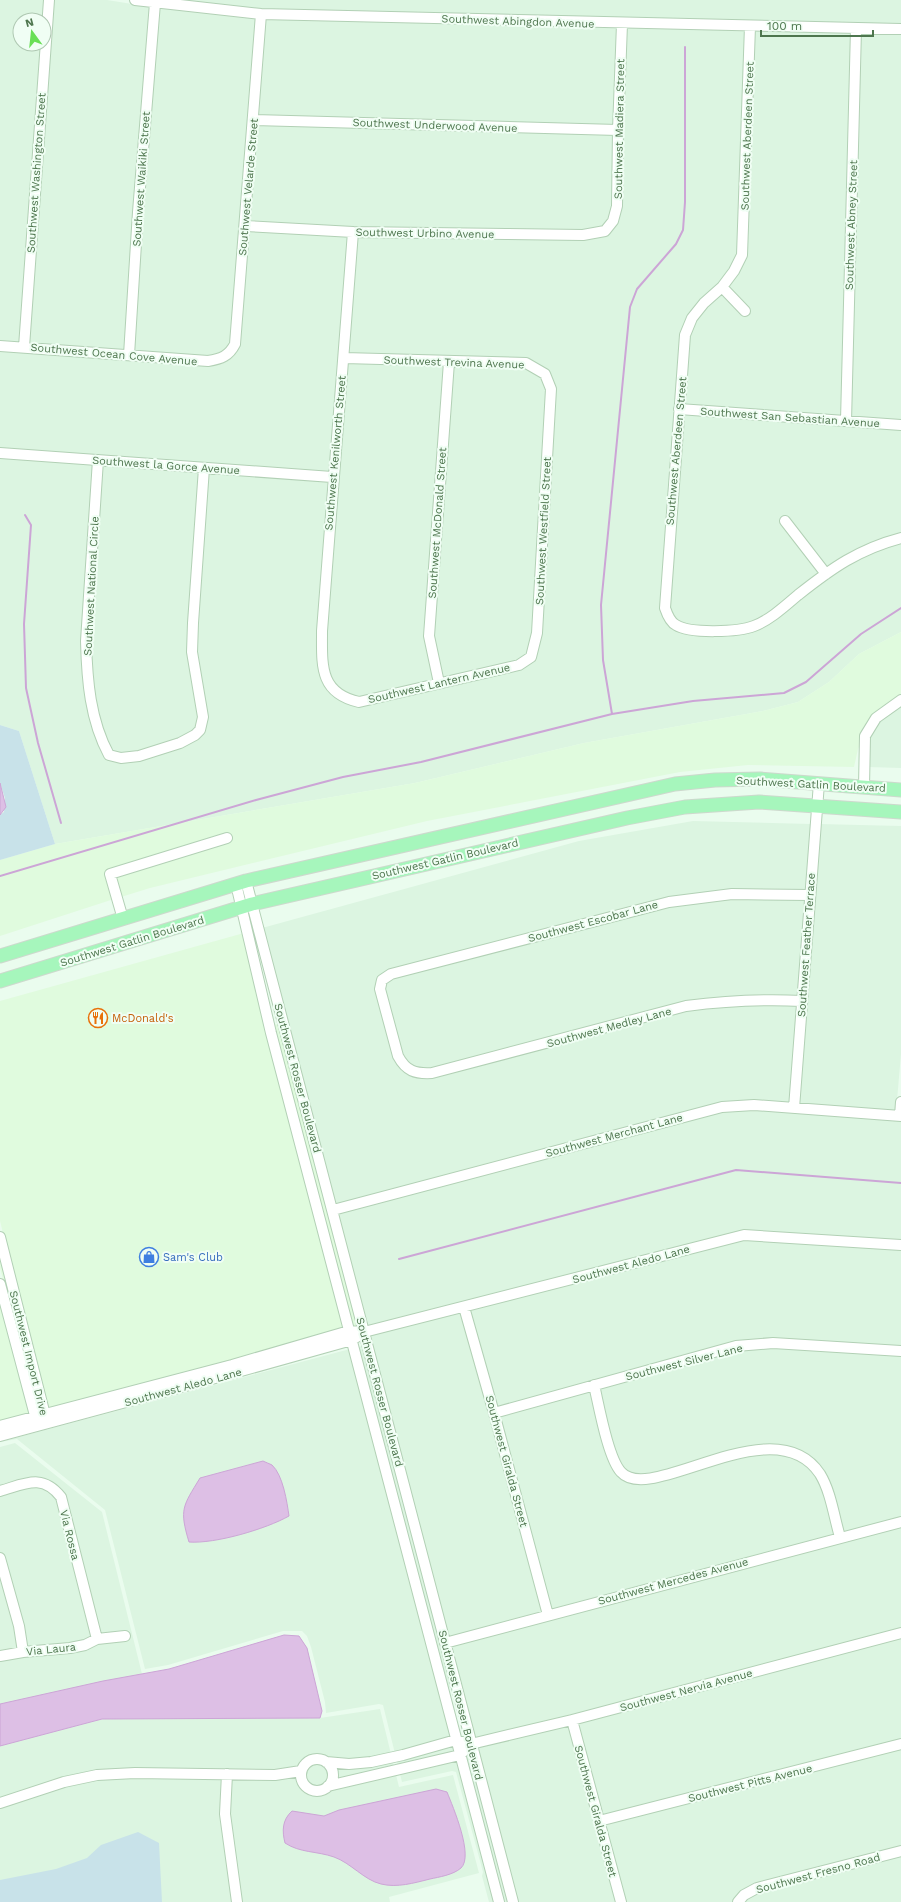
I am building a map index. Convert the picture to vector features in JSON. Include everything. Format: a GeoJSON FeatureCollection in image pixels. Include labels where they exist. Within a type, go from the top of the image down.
{"type":"FeatureCollection","features":[{"type":"Feature","properties":{"kind":"main road","name":"Southwest Gatlin Boulevard"},"geometry":{"type":"LineString","coordinates":[[0,956],[241,883],[675,784],[715,780],[760,779],[901,790]]}},
{"type":"Feature","properties":{"kind":"main road","name":"Southwest Gatlin Boulevard"},"geometry":{"type":"LineString","coordinates":[[0,981],[247,906],[627,818],[685,807],[759,802],[901,812]]}},
{"type":"Feature","properties":{"kind":"street","name":"Southwest Washington Street"},"geometry":{"type":"LineString","coordinates":[[24,347],[49,0]]}},
{"type":"Feature","properties":{"kind":"street","name":"Southwest Abingdon Avenue"},"geometry":{"type":"LineString","coordinates":[[135,0],[261,14],[622,24],[901,29]]}},
{"type":"Feature","properties":{"kind":"street","name":"Southwest Waikiki Street"},"geometry":{"type":"LineString","coordinates":[[129,355],[138,212],[155,3]]}},
{"type":"Feature","properties":{"kind":"street","name":"Southwest Velarde Street"},"geometry":{"type":"LineString","coordinates":[[226,356],[235,344],[261,14]]}},
{"type":"Feature","properties":{"kind":"street","name":"Southwest Madiera Street"},"geometry":{"type":"LineString","coordinates":[[605,231],[613,221],[617,206],[622,24]]}},
{"type":"Feature","properties":{"kind":"street","name":"Southwest Aberdeen Street"},"geometry":{"type":"LineString","coordinates":[[750,26],[744,243],[742,255],[734,272],[722,287],[704,303],[692,318],[685,335],[665,608],[669,618],[676,625],[690,631],[741,629],[753,627],[765,621],[826,574]]}},
{"type":"Feature","properties":{"kind":"street","name":"Southwest Abney Street"},"geometry":{"type":"LineString","coordinates":[[846,421],[856,29]]}},
{"type":"Feature","properties":{"kind":"street","name":"Southwest Underwood Avenue"},"geometry":{"type":"LineString","coordinates":[[253,120],[618,130]]}},
{"type":"Feature","properties":{"kind":"street","name":"Southwest Urbino Avenue"},"geometry":{"type":"LineString","coordinates":[[245,226],[353,232],[583,235],[605,231]]}},
{"type":"Feature","properties":{"kind":"street","name":"Southwest Kenilworth Street"},"geometry":{"type":"LineString","coordinates":[[325,674],[322,658],[322,631],[332,477],[344,358],[353,232]]}},
{"type":"Feature","properties":{"kind":"street"},"geometry":{"type":"LineString","coordinates":[[722,287],[745,310]]}},
{"type":"Feature","properties":{"kind":"street","name":"Southwest Ocean Cove Avenue"},"geometry":{"type":"LineString","coordinates":[[0,346],[208,361],[226,356]]}},
{"type":"Feature","properties":{"kind":"street","name":"Southwest Trevina Avenue"},"geometry":{"type":"LineString","coordinates":[[344,358],[526,363],[545,374],[551,389]]}},
{"type":"Feature","properties":{"kind":"street","name":"Southwest McDonald Street"},"geometry":{"type":"LineString","coordinates":[[439,683],[429,636],[449,362]]}},
{"type":"Feature","properties":{"kind":"street","name":"Southwest Westfield Street"},"geometry":{"type":"LineString","coordinates":[[519,665],[531,657],[537,634],[551,389]]}},
{"type":"Feature","properties":{"kind":"street","name":"Southwest San Sebastian Avenue"},"geometry":{"type":"LineString","coordinates":[[680,409],[901,425]]}},
{"type":"Feature","properties":{"kind":"street","name":"Southwest la Gorce Avenue"},"geometry":{"type":"LineString","coordinates":[[0,453],[332,477]]}},
{"type":"Feature","properties":{"kind":"street","name":"Southwest National Circle"},"geometry":{"type":"LineString","coordinates":[[98,460],[86,641],[87,666],[94,716],[100,739],[109,755],[121,758],[140,756],[180,743],[195,735],[200,730],[203,717],[193,660],[193,623],[204,468]]}},
{"type":"Feature","properties":{"kind":"street"},"geometry":{"type":"LineString","coordinates":[[785,521],[826,574],[854,555],[901,538]]}},
{"type":"Feature","properties":{"kind":"street","name":"Southwest Lantern Avenue"},"geometry":{"type":"LineString","coordinates":[[325,674],[332,689],[345,698],[359,702],[519,665]]}},
{"type":"Feature","properties":{"kind":"street"},"geometry":{"type":"LineString","coordinates":[[864,787],[865,736],[876,718],[901,700]]}},
{"type":"Feature","properties":{"kind":"street","name":"Southwest Feather Terrace"},"geometry":{"type":"LineString","coordinates":[[794,1108],[819,783]]}},
{"type":"Feature","properties":{"kind":"street"},"geometry":{"type":"LineString","coordinates":[[123,918],[110,874],[227,838]]}},
{"type":"Feature","properties":{"kind":"street","name":"Southwest Rosser Boulevard"},"geometry":{"type":"LineString","coordinates":[[241,883],[333,1210],[513,1902]]}},
{"type":"Feature","properties":{"kind":"street","name":"Southwest Escobar Lane"},"geometry":{"type":"LineString","coordinates":[[418,1074],[408,1070],[402,1064],[398,1056],[380,990],[382,980],[391,974],[669,902],[732,894],[810,895]]}},
{"type":"Feature","properties":{"kind":"street","name":"Southwest Rosser Boulevard"},"geometry":{"type":"LineString","coordinates":[[247,906],[271,1033],[499,1902]]}},
{"type":"Feature","properties":{"kind":"street","name":"Southwest Medley Lane"},"geometry":{"type":"LineString","coordinates":[[418,1074],[432,1073],[686,1006],[729,1001],[767,999],[802,1001]]}},
{"type":"Feature","properties":{"kind":"street"},"geometry":{"type":"LineString","coordinates":[[900,1116],[901,1102]]}},
{"type":"Feature","properties":{"kind":"street","name":"Southwest Merchant Lane"},"geometry":{"type":"LineString","coordinates":[[333,1210],[711,1110],[737,1106],[794,1108],[900,1116]]}},
{"type":"Feature","properties":{"kind":"street","name":"Southwest Aledo Lane"},"geometry":{"type":"LineString","coordinates":[[0,1436],[41,1420],[232,1365],[744,1235],[901,1245]]}},
{"type":"Feature","properties":{"kind":"street","name":"Southwest Import Drive"},"geometry":{"type":"LineString","coordinates":[[0,1237],[41,1420]]}},
{"type":"Feature","properties":{"kind":"street","name":"Southwest Import Drive"},"geometry":{"type":"LineString","coordinates":[[0,1284],[41,1420]]}},
{"type":"Feature","properties":{"kind":"street","name":"Southwest Giralda Street"},"geometry":{"type":"LineString","coordinates":[[464,1307],[494,1412],[548,1614]]}},
{"type":"Feature","properties":{"kind":"street","name":"Southwest Silver Lane"},"geometry":{"type":"LineString","coordinates":[[494,1412],[736,1346],[773,1343],[901,1351]]}},
{"type":"Feature","properties":{"kind":"street"},"geometry":{"type":"LineString","coordinates":[[594,1385],[614,1461],[622,1473],[626,1476],[639,1478],[657,1477],[758,1449],[785,1450],[802,1456],[819,1473],[827,1489],[840,1537]]}},
{"type":"Feature","properties":{"kind":"street","name":"Southwest Aledo Lane"},"geometry":{"type":"LineString","coordinates":[[0,1426],[41,1420]]}},
{"type":"Feature","properties":{"kind":"street","name":"Via Rossa"},"geometry":{"type":"LineString","coordinates":[[0,1491],[32,1482],[43,1482],[53,1487],[60,1497],[97,1639]]}},
{"type":"Feature","properties":{"kind":"street","name":"Southwest Mercedes Avenue"},"geometry":{"type":"LineString","coordinates":[[445,1643],[548,1614],[901,1522]]}},
{"type":"Feature","properties":{"kind":"street"},"geometry":{"type":"LineString","coordinates":[[1,1564],[19,1626],[23,1652]]}},
{"type":"Feature","properties":{"kind":"street","name":"Southwest Nervia Avenue"},"geometry":{"type":"LineString","coordinates":[[471,1744],[572,1720],[901,1633]]}},
{"type":"Feature","properties":{"kind":"street","name":"Via Laura"},"geometry":{"type":"LineString","coordinates":[[0,1656],[23,1652],[70,1648],[86,1645],[97,1639],[125,1636]]}},
{"type":"Feature","properties":{"kind":"street","name":"Southwest Giralda Street"},"geometry":{"type":"LineString","coordinates":[[572,1720],[621,1902]]}},
{"type":"Feature","properties":{"kind":"street"},"geometry":{"type":"LineString","coordinates":[[456,1740],[471,1744],[460,1755],[328,1786],[318,1791],[312,1790],[304,1785],[302,1776],[308,1762],[313,1760],[348,1764],[371,1762],[403,1755],[456,1740]]}},
{"type":"Feature","properties":{"kind":"street","name":"Southwest Pitts Avenue"},"geometry":{"type":"LineString","coordinates":[[599,1821],[901,1744]]}},
{"type":"Feature","properties":{"kind":"street"},"geometry":{"type":"LineString","coordinates":[[326,1762],[330,1766],[333,1774],[328,1786]]}},
{"type":"Feature","properties":{"kind":"street"},"geometry":{"type":"LineString","coordinates":[[0,1803],[64,1782],[97,1775],[135,1773],[302,1776]]}},
{"type":"Feature","properties":{"kind":"street"},"geometry":{"type":"LineString","coordinates":[[227,1774],[225,1814],[236,1902]]}},
{"type":"Feature","properties":{"kind":"street","name":"Southwest Fresno Road"},"geometry":{"type":"LineString","coordinates":[[738,1902],[744,1895],[757,1888],[901,1851]]}},
{"type":"Feature","properties":{"kind":"shaded area"},"geometry":{"type":"Polygon","coordinates":[[[0,0],[45,0],[44,12],[12,12],[12,52],[41,52],[21,342],[0,342],[0,0]]]}},
{"type":"Feature","properties":{"kind":"shaded area"},"geometry":{"type":"Polygon","coordinates":[[[53,0],[107,0],[151,7],[125,350],[28,343],[49,52],[52,52],[53,0]]]}},
{"type":"Feature","properties":{"kind":"shaded area"},"geometry":{"type":"Polygon","coordinates":[[[167,0],[901,0],[901,25],[261,10],[167,0]]]}},
{"type":"Feature","properties":{"kind":"shaded area"},"geometry":{"type":"Polygon","coordinates":[[[159,8],[256,18],[232,342],[224,352],[208,357],[133,351],[142,213],[159,8]]]}},
{"type":"Feature","properties":{"kind":"shaded area"},"geometry":{"type":"Polygon","coordinates":[[[264,19],[618,28],[614,126],[257,116],[264,19]]]}},
{"type":"Feature","properties":{"kind":"shaded area"},"geometry":{"type":"Polygon","coordinates":[[[626,28],[746,30],[739,254],[731,269],[719,284],[689,315],[676,409],[661,608],[671,628],[676,631],[691,635],[741,634],[856,559],[901,542],[901,632],[859,654],[829,682],[798,702],[763,711],[584,743],[415,783],[55,844],[19,731],[0,725],[0,457],[94,464],[82,640],[106,757],[181,748],[198,739],[202,733],[196,652],[208,472],[328,481],[318,630],[323,679],[330,693],[343,702],[359,706],[518,671],[533,661],[556,391],[555,385],[528,359],[348,354],[357,236],[583,239],[605,236],[610,233],[622,130],[626,28]]]}},
{"type":"Feature","properties":{"kind":"shaded area"},"geometry":{"type":"Polygon","coordinates":[[[754,30],[852,33],[842,416],[684,405],[689,336],[695,321],[707,306],[722,293],[746,316],[751,310],[728,287],[746,258],[748,244],[754,30]]]}},
{"type":"Feature","properties":{"kind":"shaded area"},"geometry":{"type":"Polygon","coordinates":[[[860,33],[901,34],[901,421],[850,417],[860,33]]]}},
{"type":"Feature","properties":{"kind":"shaded area"},"geometry":{"type":"Polygon","coordinates":[[[257,124],[614,134],[613,205],[610,219],[603,227],[591,230],[353,227],[249,222],[257,124]]]}},
{"type":"Feature","properties":{"kind":"shaded area"},"geometry":{"type":"Polygon","coordinates":[[[248,231],[349,236],[340,358],[329,473],[0,448],[0,350],[226,362],[231,358],[248,231]]]}},
{"type":"Feature","properties":{"kind":"shaded area"},"geometry":{"type":"Polygon","coordinates":[[[347,363],[444,366],[425,636],[434,680],[359,697],[346,694],[335,686],[329,673],[326,658],[325,631],[347,363]]]}},
{"type":"Feature","properties":{"kind":"shaded area"},"geometry":{"type":"Polygon","coordinates":[[[452,366],[526,367],[542,377],[547,390],[533,633],[528,654],[517,661],[442,678],[433,636],[452,366]]]}},
{"type":"Feature","properties":{"kind":"shaded area"},"geometry":{"type":"Polygon","coordinates":[[[683,414],[901,429],[901,533],[853,551],[826,568],[785,515],[780,521],[820,573],[763,617],[752,622],[740,625],[691,626],[678,622],[672,616],[669,607],[683,414]]]}},
{"type":"Feature","properties":{"kind":"shaded area"},"geometry":{"type":"Polygon","coordinates":[[[102,464],[200,472],[189,622],[199,716],[196,728],[186,736],[139,751],[121,754],[112,751],[104,737],[93,686],[90,641],[102,464]]]}},
{"type":"Feature","properties":{"kind":"shaded area"},"geometry":{"type":"Polygon","coordinates":[[[901,632],[901,695],[873,716],[858,749],[854,767],[748,765],[680,772],[427,821],[150,888],[121,897],[115,877],[232,841],[230,833],[109,870],[114,899],[0,936],[0,860],[55,844],[415,783],[584,743],[763,711],[798,702],[829,682],[859,654],[901,632]]]}},
{"type":"Feature","properties":{"kind":"shaded area"},"geometry":{"type":"Polygon","coordinates":[[[901,706],[901,768],[868,767],[868,738],[879,722],[901,706]]]}},
{"type":"Feature","properties":{"kind":"shaded area"},"geometry":{"type":"Polygon","coordinates":[[[0,725],[19,731],[55,844],[0,860],[0,815],[4,812],[5,798],[0,783],[0,725]]]}},
{"type":"Feature","properties":{"kind":"shaded area"},"geometry":{"type":"Polygon","coordinates":[[[0,783],[6,807],[0,815],[0,783]]]}},
{"type":"Feature","properties":{"kind":"shaded area"},"geometry":{"type":"Polygon","coordinates":[[[693,821],[811,824],[807,890],[731,889],[379,975],[377,979],[399,1066],[406,1073],[415,1078],[433,1078],[687,1011],[730,1005],[798,1005],[791,1103],[754,1101],[336,1205],[262,928],[579,841],[693,821]]]}},
{"type":"Feature","properties":{"kind":"shaded area"},"geometry":{"type":"Polygon","coordinates":[[[819,824],[901,826],[901,1054],[896,1112],[799,1104],[819,824]]]}},
{"type":"Feature","properties":{"kind":"shaded area"},"geometry":{"type":"Polygon","coordinates":[[[732,898],[806,899],[798,996],[767,994],[685,1002],[431,1069],[419,1070],[410,1066],[402,1054],[384,990],[386,983],[393,978],[670,906],[732,898]]]}},
{"type":"Feature","properties":{"kind":"shaded area"},"geometry":{"type":"Polygon","coordinates":[[[244,933],[345,1328],[231,1361],[47,1409],[0,1221],[0,1001],[244,933]]]}},
{"type":"Feature","properties":{"kind":"shaded area"},"geometry":{"type":"Polygon","coordinates":[[[279,1024],[359,1327],[352,1327],[273,1025],[279,1024]]]}},
{"type":"Feature","properties":{"kind":"shaded area"},"geometry":{"type":"Polygon","coordinates":[[[754,1110],[901,1121],[901,1241],[742,1231],[367,1327],[338,1213],[723,1112],[754,1110]]]}},
{"type":"Feature","properties":{"kind":"shaded area"},"geometry":{"type":"Polygon","coordinates":[[[744,1239],[901,1249],[901,1347],[773,1339],[497,1407],[469,1311],[744,1239]]]}},
{"type":"Feature","properties":{"kind":"shaded area"},"geometry":{"type":"Polygon","coordinates":[[[0,1253],[39,1411],[0,1268],[0,1253]]]}},
{"type":"Feature","properties":{"kind":"shaded area"},"geometry":{"type":"Polygon","coordinates":[[[0,1299],[30,1413],[0,1421],[0,1299]]]}},
{"type":"Feature","properties":{"kind":"shaded area"},"geometry":{"type":"Polygon","coordinates":[[[462,1313],[543,1611],[448,1637],[369,1335],[462,1313]]]}},
{"type":"Feature","properties":{"kind":"shaded area"},"geometry":{"type":"Polygon","coordinates":[[[364,1346],[453,1687],[447,1688],[358,1347],[364,1346]]]}},
{"type":"Feature","properties":{"kind":"shaded area"},"geometry":{"type":"Polygon","coordinates":[[[774,1348],[901,1356],[901,1517],[842,1532],[822,1470],[812,1458],[803,1452],[786,1446],[757,1445],[656,1472],[639,1474],[628,1472],[617,1460],[599,1388],[736,1350],[774,1348]]]}},
{"type":"Feature","properties":{"kind":"shaded area"},"geometry":{"type":"Polygon","coordinates":[[[350,1349],[495,1902],[489,1902],[482,1876],[483,1872],[456,1772],[452,1771],[402,1782],[383,1705],[379,1704],[326,1713],[325,1702],[311,1647],[307,1636],[302,1631],[283,1631],[168,1665],[145,1669],[105,1510],[17,1439],[0,1442],[350,1349]]]}},
{"type":"Feature","properties":{"kind":"shaded area"},"geometry":{"type":"Polygon","coordinates":[[[591,1390],[619,1476],[626,1481],[631,1482],[767,1453],[793,1457],[816,1475],[823,1491],[835,1534],[551,1609],[499,1416],[591,1390]]]}},
{"type":"Feature","properties":{"kind":"shaded area"},"geometry":{"type":"Polygon","coordinates":[[[15,1443],[102,1512],[142,1674],[0,1704],[0,1447],[15,1443]]]}},
{"type":"Feature","properties":{"kind":"shaded area"},"geometry":{"type":"Polygon","coordinates":[[[263,1461],[272,1465],[279,1475],[284,1489],[289,1516],[267,1526],[240,1535],[212,1541],[189,1542],[184,1522],[184,1508],[200,1478],[263,1461]]]}},
{"type":"Feature","properties":{"kind":"shaded area"},"geometry":{"type":"Polygon","coordinates":[[[901,1526],[901,1629],[570,1716],[474,1739],[450,1646],[901,1526]]]}},
{"type":"Feature","properties":{"kind":"shaded area"},"geometry":{"type":"Polygon","coordinates":[[[284,1635],[299,1636],[307,1648],[322,1711],[320,1718],[102,1719],[0,1746],[0,1704],[103,1681],[169,1669],[284,1635]]]}},
{"type":"Feature","properties":{"kind":"shaded area"},"geometry":{"type":"Polygon","coordinates":[[[901,1638],[901,1740],[601,1816],[576,1723],[901,1638]]]}},
{"type":"Feature","properties":{"kind":"shaded area"},"geometry":{"type":"Polygon","coordinates":[[[380,1709],[399,1787],[453,1775],[479,1873],[389,1897],[390,1902],[0,1902],[0,1746],[102,1719],[320,1718],[380,1709]]]}},
{"type":"Feature","properties":{"kind":"shaded area"},"geometry":{"type":"Polygon","coordinates":[[[569,1725],[617,1902],[517,1902],[476,1747],[569,1725]]]}},
{"type":"Feature","properties":{"kind":"shaded area"},"geometry":{"type":"Polygon","coordinates":[[[901,1749],[901,1846],[756,1884],[733,1902],[625,1902],[604,1824],[901,1749]]]}},
{"type":"Feature","properties":{"kind":"shaded area"},"geometry":{"type":"Polygon","coordinates":[[[469,1752],[509,1902],[503,1902],[465,1756],[469,1752]]]}},
{"type":"Feature","properties":{"kind":"shaded area"},"geometry":{"type":"Polygon","coordinates":[[[436,1789],[447,1792],[464,1843],[464,1862],[461,1868],[450,1874],[406,1884],[381,1884],[369,1879],[346,1863],[334,1857],[297,1849],[285,1843],[283,1834],[284,1826],[286,1818],[292,1811],[324,1816],[339,1810],[436,1789]]]}},
{"type":"Feature","properties":{"kind":"shaded area"},"geometry":{"type":"Polygon","coordinates":[[[138,1832],[159,1843],[162,1902],[0,1902],[0,1880],[56,1869],[87,1858],[101,1845],[138,1832]]]}},
{"type":"Feature","properties":{"kind":"shaded area"},"geometry":{"type":"Polygon","coordinates":[[[901,1855],[901,1902],[743,1902],[759,1893],[901,1855]]]}},
{"type":"Feature","properties":{"kind":"waterway"},"geometry":{"type":"LineString","coordinates":[[612,714],[603,660],[601,605],[630,307],[637,289],[676,244],[683,230],[685,202],[685,47]]}},
{"type":"Feature","properties":{"kind":"waterway"},"geometry":{"type":"LineString","coordinates":[[25,515],[31,525],[24,624],[26,688],[38,743],[61,823]]}},
{"type":"Feature","properties":{"kind":"waterway"},"geometry":{"type":"LineString","coordinates":[[0,876],[256,800],[343,777],[421,762],[612,714],[693,701],[784,693],[806,682],[861,634],[901,608]]}},
{"type":"Feature","properties":{"kind":"waterway"},"geometry":{"type":"LineString","coordinates":[[399,1259],[736,1170],[901,1183]]}},
{"type":"Feature","properties":{"kind":"place","name":"McDonald's"},"geometry":{"type":"Point","coordinates":[98,1018]}},
{"type":"Feature","properties":{"kind":"place","name":"Sam's Club"},"geometry":{"type":"Point","coordinates":[149,1257]}}]}
